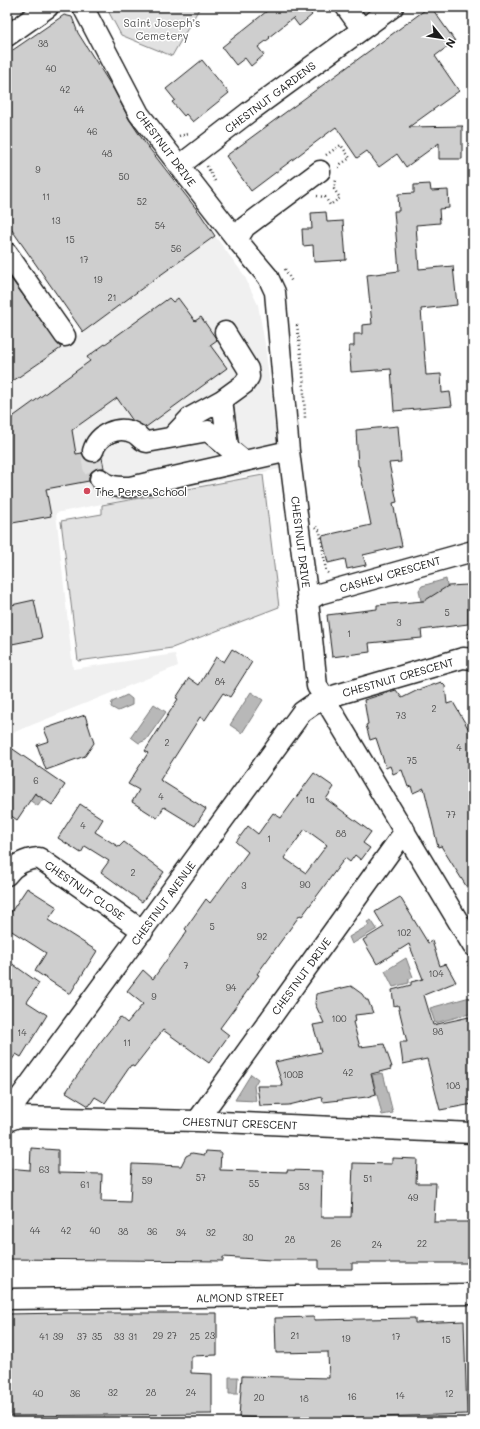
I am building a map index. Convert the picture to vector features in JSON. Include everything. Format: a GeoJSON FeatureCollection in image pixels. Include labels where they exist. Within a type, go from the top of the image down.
{"type":"FeatureCollection","features":[{"type":"Feature","properties":{"kind":"street"},"geometry":{"type":"LineString","coordinates":[[7,36],[48,7]]}},
{"type":"Feature","properties":{"kind":"street","name":"CHESTNUT DRIVE"},"geometry":{"type":"LineString","coordinates":[[83,7],[139,114],[237,240],[268,277],[274,292],[289,451],[317,686],[473,946]]}},
{"type":"Feature","properties":{"kind":"street"},"geometry":{"type":"LineString","coordinates":[[346,7],[362,30]]}},
{"type":"Feature","properties":{"kind":"street","name":"CHESTNUT GARDENS"},"geometry":{"type":"LineString","coordinates":[[179,166],[249,112],[393,7]]}},
{"type":"Feature","properties":{"kind":"street"},"geometry":{"type":"LineString","coordinates":[[237,240],[245,227],[329,169]]}},
{"type":"Feature","properties":{"kind":"street"},"geometry":{"type":"LineString","coordinates":[[7,253],[66,336]]}},
{"type":"Feature","properties":{"kind":"street"},"geometry":{"type":"LineString","coordinates":[[172,436],[191,417],[222,400],[244,384],[249,377],[248,369],[225,332]]}},
{"type":"Feature","properties":{"kind":"street"},"geometry":{"type":"LineString","coordinates":[[222,400],[228,446]]}},
{"type":"Feature","properties":{"kind":"street"},"geometry":{"type":"LineString","coordinates":[[93,451],[94,447],[102,437],[116,430],[126,430],[136,434],[144,442],[208,431],[228,446],[244,461]]}},
{"type":"Feature","properties":{"kind":"street"},"geometry":{"type":"LineString","coordinates":[[100,479],[115,488],[130,487],[289,451]]}},
{"type":"Feature","properties":{"kind":"street","name":"CASHEW CRESCENT"},"geometry":{"type":"LineString","coordinates":[[308,601],[319,594],[472,557]]}},
{"type":"Feature","properties":{"kind":"street","name":"CHESTNUT CRESCENT"},"geometry":{"type":"LineString","coordinates":[[324,699],[463,658],[471,653]]}},
{"type":"Feature","properties":{"kind":"street","name":"CHESTNUT AVENUE"},"geometry":{"type":"LineString","coordinates":[[7,1115],[302,712],[324,699]]}},
{"type":"Feature","properties":{"kind":"street","name":"CHESTNUT DRIVE"},"geometry":{"type":"LineString","coordinates":[[197,1121],[405,831]]}},
{"type":"Feature","properties":{"kind":"street","name":"CHESTNUT CLOSE"},"geometry":{"type":"LineString","coordinates":[[7,875],[11,870],[28,859],[39,858],[143,931]]}},
{"type":"Feature","properties":{"kind":"street","name":"CHESTNUT CRESCENT"},"geometry":{"type":"LineString","coordinates":[[7,1121],[18,1117],[197,1121],[473,1133]]}},
{"type":"Feature","properties":{"kind":"street","name":"ALMOND STREET"},"geometry":{"type":"LineString","coordinates":[[7,1299],[473,1294]]}},
{"type":"Feature","properties":{"kind":"path"},"geometry":{"type":"LineString","coordinates":[[172,136],[187,135],[193,132]]}},
{"type":"Feature","properties":{"kind":"path"},"geometry":{"type":"LineString","coordinates":[[311,194],[325,198],[330,205],[340,198],[334,189],[329,169],[341,145],[350,158],[329,169]]}},
{"type":"Feature","properties":{"kind":"path"},"geometry":{"type":"LineString","coordinates":[[206,165],[217,185]]}},
{"type":"Feature","properties":{"kind":"path"},"geometry":{"type":"LineString","coordinates":[[283,266],[292,283]]}},
{"type":"Feature","properties":{"kind":"path"},"geometry":{"type":"LineString","coordinates":[[297,320],[303,371],[306,425]]}},
{"type":"Feature","properties":{"kind":"path"},"geometry":{"type":"LineString","coordinates":[[314,524],[320,531],[326,571],[331,576]]}},
{"type":"Feature","properties":{"kind":"path"},"geometry":{"type":"LineString","coordinates":[[471,653],[472,557]]}},
{"type":"Feature","properties":{"kind":"shaded area","name":"The Perse School"},"geometry":{"type":"Polygon","coordinates":[[[215,236],[244,275],[258,305],[265,344],[280,469],[56,513],[73,669],[175,654],[178,666],[7,735],[7,385],[61,348],[215,236]]]}},
{"type":"Feature","properties":{"kind":"shaded area"},"geometry":{"type":"Polygon","coordinates":[[[446,579],[448,593],[421,601],[419,590],[422,586],[446,579]]]}},
{"type":"Feature","properties":{"kind":"shaded area"},"geometry":{"type":"Polygon","coordinates":[[[251,692],[263,700],[242,733],[230,725],[251,692]]]}},
{"type":"Feature","properties":{"kind":"shaded area"},"geometry":{"type":"Polygon","coordinates":[[[127,695],[132,699],[132,705],[118,711],[111,707],[112,702],[127,695]]]}},
{"type":"Feature","properties":{"kind":"shaded area"},"geometry":{"type":"Polygon","coordinates":[[[154,704],[166,712],[146,740],[139,743],[131,737],[154,704]]]}},
{"type":"Feature","properties":{"kind":"shaded area"},"geometry":{"type":"Polygon","coordinates":[[[7,774],[43,799],[38,806],[7,785],[7,774]]]}},
{"type":"Feature","properties":{"kind":"shaded area"},"geometry":{"type":"Polygon","coordinates":[[[371,920],[377,929],[352,944],[349,937],[369,925],[367,922],[371,920]]]}},
{"type":"Feature","properties":{"kind":"shaded area"},"geometry":{"type":"Polygon","coordinates":[[[406,958],[413,977],[409,979],[409,983],[393,987],[385,971],[406,958]]]}},
{"type":"Feature","properties":{"kind":"shaded area"},"geometry":{"type":"Polygon","coordinates":[[[470,997],[473,1013],[435,1023],[430,1008],[470,997]]]}},
{"type":"Feature","properties":{"kind":"shaded area"},"geometry":{"type":"Polygon","coordinates":[[[383,1073],[393,1113],[382,1115],[372,1075],[383,1073]]]}},
{"type":"Feature","properties":{"kind":"shaded area"},"geometry":{"type":"Polygon","coordinates":[[[251,1074],[258,1079],[254,1086],[256,1101],[235,1100],[251,1074]]]}},
{"type":"Feature","properties":{"kind":"shaded area"},"geometry":{"type":"Polygon","coordinates":[[[229,1377],[238,1377],[237,1394],[229,1394],[229,1377]]]}},
{"type":"Feature","properties":{"kind":"green space","name":"Saint Joseph’s Cemetery"},"geometry":{"type":"Polygon","coordinates":[[[106,7],[200,7],[172,56],[121,35],[106,7]]]}},
{"type":"Feature","properties":{"kind":"green space"},"geometry":{"type":"Polygon","coordinates":[[[263,475],[279,607],[172,648],[78,661],[61,521],[102,514],[102,505],[263,475]]]}},
{"type":"Feature","properties":{"kind":"green space"},"geometry":{"type":"Polygon","coordinates":[[[473,592],[473,641],[471,641],[473,592]]]}},
{"type":"Feature","properties":{"kind":"building"},"geometry":{"type":"Polygon","coordinates":[[[272,7],[306,7],[312,15],[299,26],[293,18],[269,37],[270,38],[258,47],[264,55],[251,66],[245,58],[236,65],[222,47],[272,7]]]}},
{"type":"Feature","properties":{"kind":"building"},"geometry":{"type":"Polygon","coordinates":[[[431,7],[455,41],[435,56],[459,91],[409,127],[463,126],[462,159],[439,159],[439,143],[406,167],[397,154],[379,167],[367,151],[357,158],[336,127],[251,191],[226,156],[431,7]]]}},
{"type":"Feature","properties":{"kind":"building"},"geometry":{"type":"Polygon","coordinates":[[[64,15],[72,17],[78,33],[114,90],[129,119],[145,143],[201,215],[215,236],[83,332],[7,223],[7,54],[64,15]]]}},
{"type":"Feature","properties":{"kind":"building"},"geometry":{"type":"Polygon","coordinates":[[[202,60],[229,93],[193,122],[186,114],[184,116],[172,102],[175,100],[166,89],[202,60]]]}},
{"type":"Feature","properties":{"kind":"building"},"geometry":{"type":"Polygon","coordinates":[[[430,184],[431,191],[448,190],[449,208],[439,209],[440,223],[416,225],[419,269],[453,266],[457,305],[421,309],[426,375],[441,374],[442,393],[450,392],[452,406],[394,411],[391,369],[351,372],[349,346],[354,346],[354,334],[362,334],[362,325],[372,324],[367,275],[399,271],[394,211],[399,211],[398,194],[414,193],[414,185],[430,184]]]}},
{"type":"Feature","properties":{"kind":"building"},"geometry":{"type":"Polygon","coordinates":[[[326,212],[327,222],[343,221],[346,260],[314,262],[313,245],[303,246],[302,229],[312,229],[311,213],[326,212]]]}},
{"type":"Feature","properties":{"kind":"building"},"geometry":{"type":"Polygon","coordinates":[[[7,273],[61,348],[7,385],[7,273]]]}},
{"type":"Feature","properties":{"kind":"building"},"geometry":{"type":"Polygon","coordinates":[[[169,298],[173,302],[178,298],[195,321],[201,317],[217,340],[210,345],[227,368],[146,427],[133,421],[117,398],[72,430],[76,454],[82,453],[84,458],[88,461],[94,462],[102,458],[104,468],[97,468],[92,471],[89,481],[46,489],[51,516],[7,524],[7,421],[90,361],[87,357],[169,298]]]}},
{"type":"Feature","properties":{"kind":"building"},"geometry":{"type":"Polygon","coordinates":[[[398,426],[401,462],[389,463],[397,502],[393,503],[402,546],[363,555],[366,565],[347,569],[345,559],[328,563],[322,536],[371,525],[358,466],[356,430],[398,426]]]}},
{"type":"Feature","properties":{"kind":"building"},"geometry":{"type":"Polygon","coordinates":[[[468,585],[468,624],[421,630],[422,638],[369,643],[370,652],[332,657],[327,615],[377,609],[377,605],[424,601],[448,586],[468,585]]]}},
{"type":"Feature","properties":{"kind":"building"},"geometry":{"type":"Polygon","coordinates":[[[34,600],[42,638],[7,645],[7,606],[34,600]]]}},
{"type":"Feature","properties":{"kind":"building"},"geometry":{"type":"Polygon","coordinates":[[[232,649],[252,662],[230,697],[223,693],[205,720],[200,717],[160,780],[206,809],[195,826],[164,807],[157,818],[132,802],[139,790],[128,784],[148,753],[145,751],[178,699],[176,698],[189,678],[199,685],[216,657],[224,662],[232,649]]]}},
{"type":"Feature","properties":{"kind":"building"},"geometry":{"type":"Polygon","coordinates":[[[441,682],[445,686],[447,704],[453,702],[468,728],[473,726],[473,897],[441,846],[438,847],[424,788],[413,793],[411,786],[408,787],[402,770],[393,774],[390,766],[386,768],[376,738],[370,740],[366,725],[368,724],[364,700],[396,690],[402,698],[441,682]]]}},
{"type":"Feature","properties":{"kind":"building"},"geometry":{"type":"Polygon","coordinates":[[[85,715],[94,743],[85,756],[46,770],[37,745],[49,741],[44,729],[85,715]]]}},
{"type":"Feature","properties":{"kind":"building"},"geometry":{"type":"Polygon","coordinates":[[[7,745],[65,785],[52,805],[35,793],[17,820],[7,813],[7,745]]]}},
{"type":"Feature","properties":{"kind":"building"},"geometry":{"type":"Polygon","coordinates":[[[314,773],[334,787],[326,799],[371,832],[363,843],[370,848],[361,860],[355,855],[350,862],[345,858],[302,916],[300,915],[257,974],[259,975],[220,1028],[229,1035],[209,1063],[163,1030],[134,1067],[131,1065],[105,1103],[95,1097],[89,1106],[66,1092],[99,1044],[120,1017],[127,1023],[143,1004],[127,991],[143,970],[153,979],[187,931],[185,929],[206,899],[210,903],[248,852],[236,842],[248,826],[258,834],[273,813],[281,818],[314,773]],[[305,829],[284,858],[306,873],[327,845],[305,829]]]}},
{"type":"Feature","properties":{"kind":"building"},"geometry":{"type":"Polygon","coordinates":[[[80,804],[103,819],[95,832],[119,847],[124,842],[164,872],[142,902],[101,872],[109,861],[85,846],[81,853],[58,838],[80,804]]]}},
{"type":"Feature","properties":{"kind":"building"},"geometry":{"type":"Polygon","coordinates":[[[27,888],[57,907],[48,920],[97,951],[70,994],[35,971],[46,953],[7,928],[7,918],[27,888]]]}},
{"type":"Feature","properties":{"kind":"building"},"geometry":{"type":"Polygon","coordinates":[[[400,897],[428,943],[432,941],[440,966],[446,964],[456,982],[424,995],[433,1025],[469,1017],[473,1037],[473,1104],[440,1110],[427,1059],[403,1064],[400,1042],[407,1042],[398,1005],[394,1006],[392,990],[411,985],[411,982],[423,979],[409,944],[377,964],[363,940],[384,927],[375,912],[400,897]]]}},
{"type":"Feature","properties":{"kind":"building"},"geometry":{"type":"Polygon","coordinates":[[[7,960],[39,983],[27,1002],[47,1015],[21,1057],[16,1054],[7,1067],[7,960]]]}},
{"type":"Feature","properties":{"kind":"building"},"geometry":{"type":"Polygon","coordinates":[[[351,986],[362,994],[366,1000],[368,1000],[373,1013],[355,1015],[356,1021],[353,1022],[360,1047],[384,1044],[392,1067],[390,1067],[391,1069],[371,1074],[376,1094],[367,1097],[323,1102],[322,1097],[289,1105],[260,1106],[257,1086],[283,1086],[275,1062],[321,1052],[313,1025],[324,1023],[315,1004],[316,994],[351,986]]]}},
{"type":"Feature","properties":{"kind":"building"},"geometry":{"type":"Polygon","coordinates":[[[31,1148],[58,1150],[58,1173],[102,1174],[101,1201],[130,1202],[132,1164],[181,1166],[186,1156],[192,1153],[205,1155],[206,1151],[221,1152],[220,1170],[287,1172],[287,1170],[322,1171],[321,1217],[351,1217],[353,1163],[392,1164],[392,1158],[417,1159],[416,1183],[436,1183],[434,1222],[473,1222],[473,1263],[352,1263],[352,1269],[319,1269],[319,1260],[271,1260],[223,1257],[223,1261],[7,1259],[7,1168],[30,1170],[31,1148]]]}},
{"type":"Feature","properties":{"kind":"building"},"geometry":{"type":"Polygon","coordinates":[[[217,1313],[217,1355],[191,1356],[191,1373],[212,1374],[212,1414],[7,1416],[7,1314],[217,1313]]]}},
{"type":"Feature","properties":{"kind":"building"},"geometry":{"type":"Polygon","coordinates":[[[314,1317],[314,1320],[415,1318],[415,1323],[464,1321],[467,1414],[321,1420],[239,1417],[242,1376],[329,1378],[328,1352],[276,1353],[275,1318],[314,1317]]]}},
{"type":"Feature","properties":{"kind":"tunnel"},"geometry":{"type":"LineString","coordinates":[[93,451],[93,466],[100,479]]}},
{"type":"Feature","properties":{"kind":"place","name":"The Perse School"},"geometry":{"type":"Point","coordinates":[87,491]}}]}
